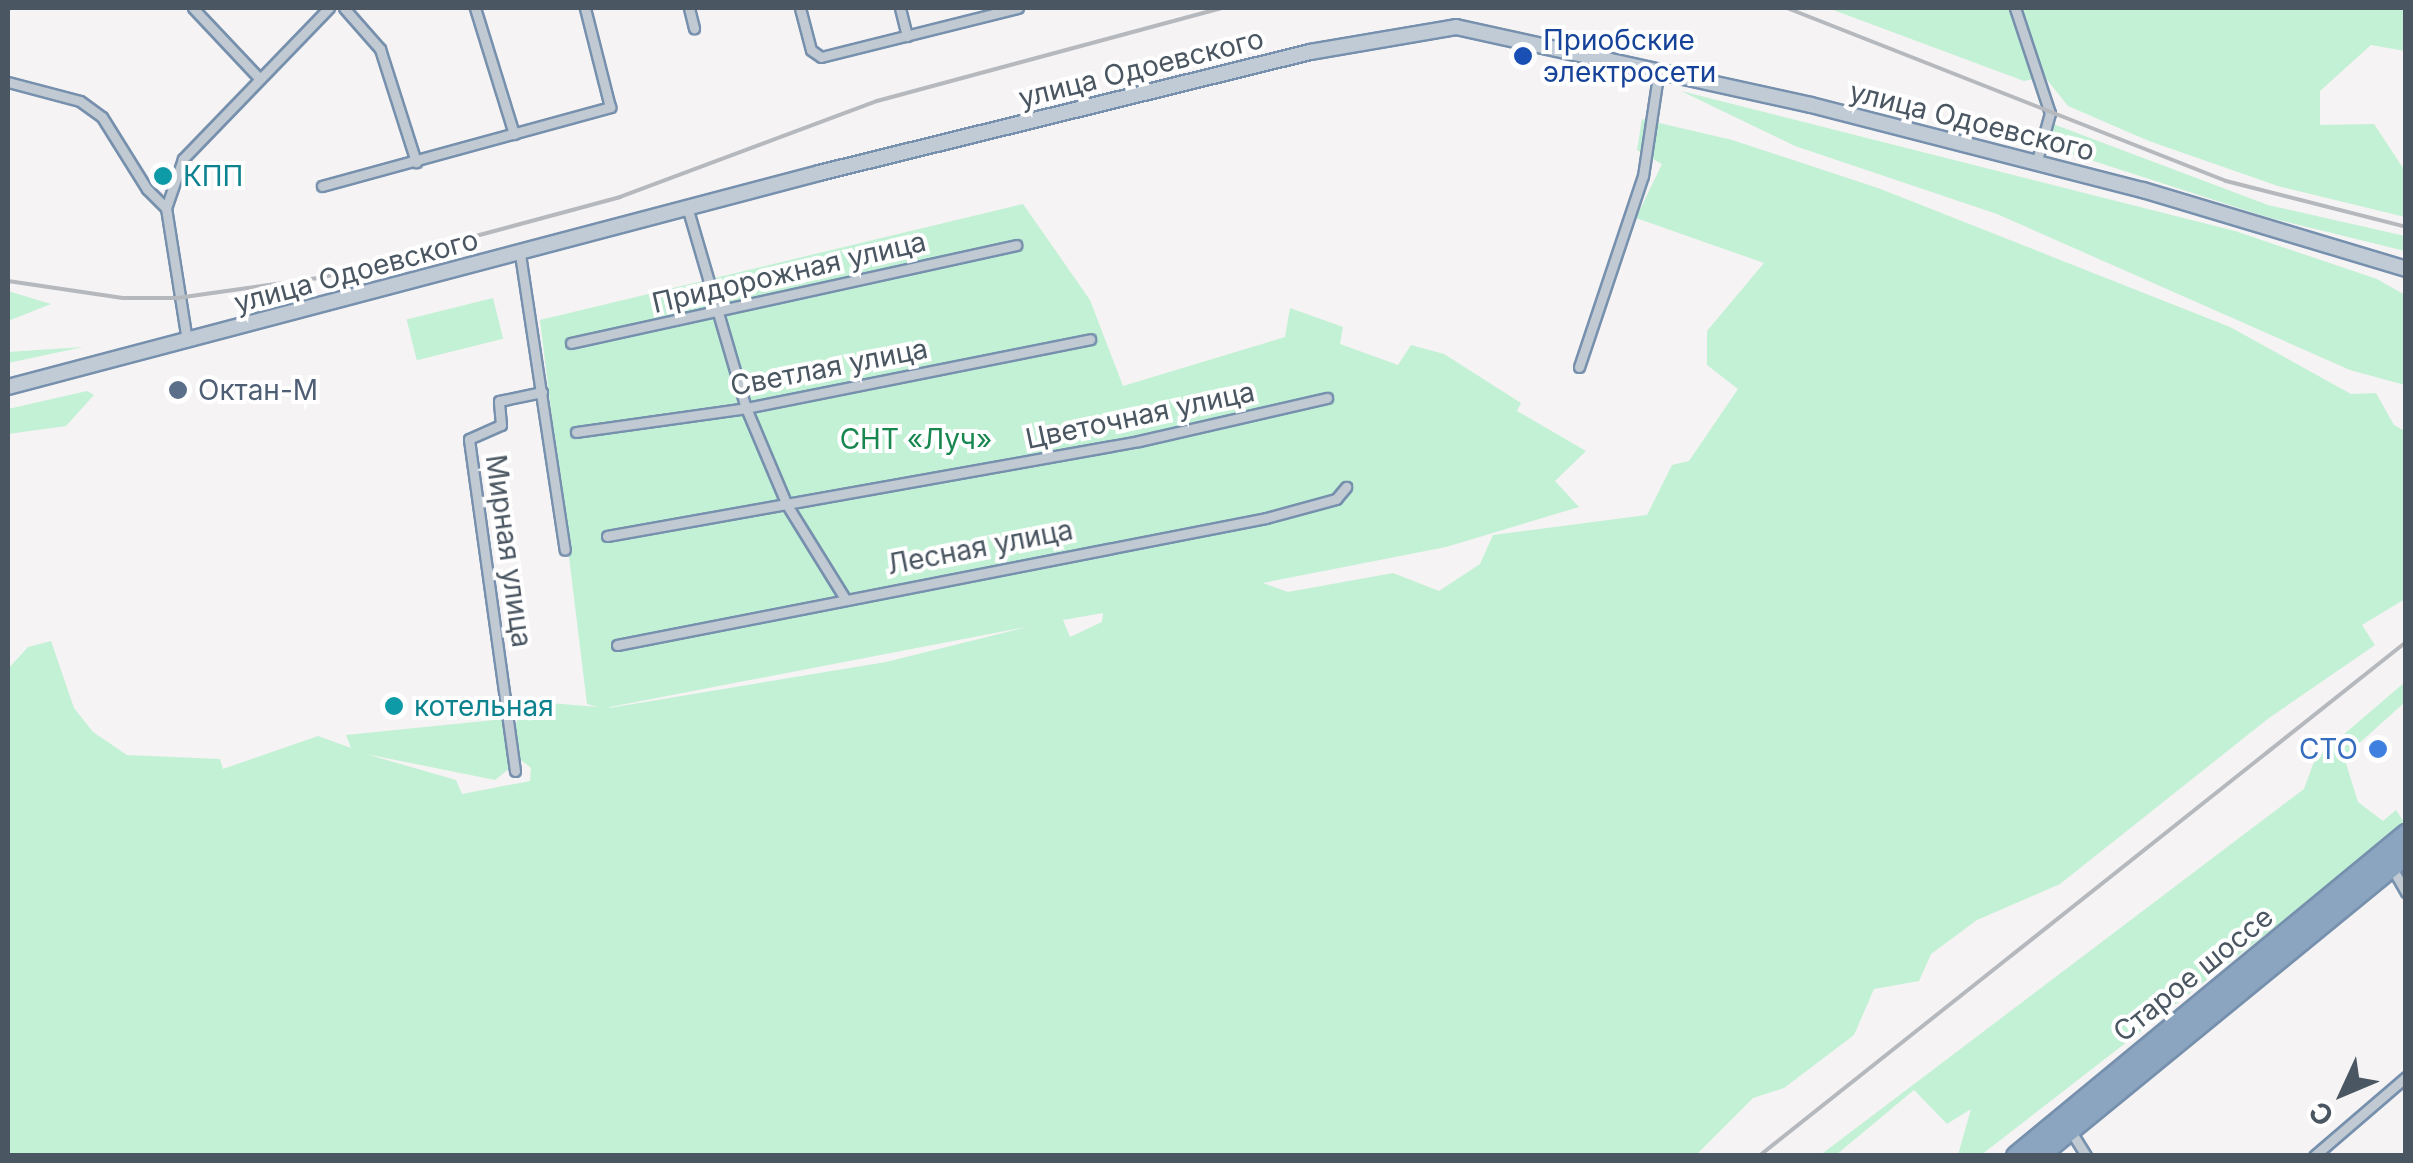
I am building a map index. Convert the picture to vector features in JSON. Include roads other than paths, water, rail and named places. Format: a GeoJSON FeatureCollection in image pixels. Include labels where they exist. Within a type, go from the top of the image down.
{"type":"FeatureCollection","features":[{"type":"Feature","properties":{"kind":"highway","name":"Старое шоссе"},"geometry":{"type":"LineString","coordinates":[[2016,1156],[2406,834]]}},
{"type":"Feature","properties":{"kind":"highway","name":"Старое шоссе"},"geometry":{"type":"LineString","coordinates":[[2039,1156],[2398,862]]}},
{"type":"Feature","properties":{"kind":"street"},"geometry":{"type":"LineString","coordinates":[[192,8],[259,78]]}},
{"type":"Feature","properties":{"kind":"street"},"geometry":{"type":"LineString","coordinates":[[187,341],[166,208],[177,167],[329,8]]}},
{"type":"Feature","properties":{"kind":"street"},"geometry":{"type":"LineString","coordinates":[[344,8],[380,49],[416,162]]}},
{"type":"Feature","properties":{"kind":"street"},"geometry":{"type":"LineString","coordinates":[[476,8],[514,134]]}},
{"type":"Feature","properties":{"kind":"street"},"geometry":{"type":"LineString","coordinates":[[322,186],[610,107],[614,100],[585,8]]}},
{"type":"Feature","properties":{"kind":"street"},"geometry":{"type":"LineString","coordinates":[[689,8],[694,28]]}},
{"type":"Feature","properties":{"kind":"street"},"geometry":{"type":"LineString","coordinates":[[800,8],[811,50],[820,57],[1018,8]]}},
{"type":"Feature","properties":{"kind":"street"},"geometry":{"type":"LineString","coordinates":[[900,8],[907,36]]}},
{"type":"Feature","properties":{"kind":"street"},"geometry":{"type":"LineString","coordinates":[[2015,8],[2050,113],[2036,164]]}},
{"type":"Feature","properties":{"kind":"street","name":"улица Одоевского"},"geometry":{"type":"LineString","coordinates":[[8,387],[1310,52],[1426,29],[1482,29],[1659,69],[2036,164],[2406,269]]}},
{"type":"Feature","properties":{"kind":"street"},"geometry":{"type":"LineString","coordinates":[[1579,367],[1643,176],[1659,69]]}},
{"type":"Feature","properties":{"kind":"street"},"geometry":{"type":"LineString","coordinates":[[8,82],[93,109],[166,208]]}},
{"type":"Feature","properties":{"kind":"street"},"geometry":{"type":"LineString","coordinates":[[688,210],[746,408],[787,505],[844,597]]}},
{"type":"Feature","properties":{"kind":"street","name":"Придорожная улица"},"geometry":{"type":"LineString","coordinates":[[572,343],[1016,244]]}},
{"type":"Feature","properties":{"kind":"street"},"geometry":{"type":"LineString","coordinates":[[520,254],[564,550]]}},
{"type":"Feature","properties":{"kind":"street","name":"Светлая улица"},"geometry":{"type":"LineString","coordinates":[[576,432],[746,408],[1090,340]]}},
{"type":"Feature","properties":{"kind":"street","name":"Мирная улица"},"geometry":{"type":"LineString","coordinates":[[515,771],[470,439],[500,425],[499,400],[542,392]]}},
{"type":"Feature","properties":{"kind":"street","name":"Цветочная улица"},"geometry":{"type":"LineString","coordinates":[[607,536],[787,505],[1327,398]]}},
{"type":"Feature","properties":{"kind":"street","name":"Лесная улица"},"geometry":{"type":"LineString","coordinates":[[617,645],[844,597],[1266,518],[1336,499],[1346,486]]}},
{"type":"Feature","properties":{"kind":"street"},"geometry":{"type":"LineString","coordinates":[[2398,862],[2406,892]]}},
{"type":"Feature","properties":{"kind":"street"},"geometry":{"type":"LineString","coordinates":[[2314,1156],[2406,1077]]}},
{"type":"Feature","properties":{"kind":"street"},"geometry":{"type":"LineString","coordinates":[[2070,1130],[2086,1156]]}},
{"type":"Feature","properties":{"kind":"railway"},"geometry":{"type":"LineString","coordinates":[[8,281],[123,298],[177,298],[324,277],[620,197],[877,101],[1221,8]]}},
{"type":"Feature","properties":{"kind":"railway"},"geometry":{"type":"LineString","coordinates":[[1787,8],[2226,181],[2406,227]]}},
{"type":"Feature","properties":{"kind":"railway"},"geometry":{"type":"LineString","coordinates":[[1759,1156],[2406,642]]}},
{"type":"Feature","properties":{"kind":"place","name":"Приобские электросети"},"geometry":{"type":"Point","coordinates":[1523,56]}},
{"type":"Feature","properties":{"kind":"place","name":"КПП"},"geometry":{"type":"Point","coordinates":[163,176]}},
{"type":"Feature","properties":{"kind":"place","name":"Октан-М"},"geometry":{"type":"Point","coordinates":[178,390]}},
{"type":"Feature","properties":{"kind":"place","name":"котельная"},"geometry":{"type":"Point","coordinates":[394,706]}},
{"type":"Feature","properties":{"kind":"place","name":"СТО"},"geometry":{"type":"Point","coordinates":[2378,749]}},
{"type":"Feature","properties":{"kind":"park label","name":"СНТ «Луч»"},"geometry":{"type":"Point","coordinates":[916,439]}}]}
